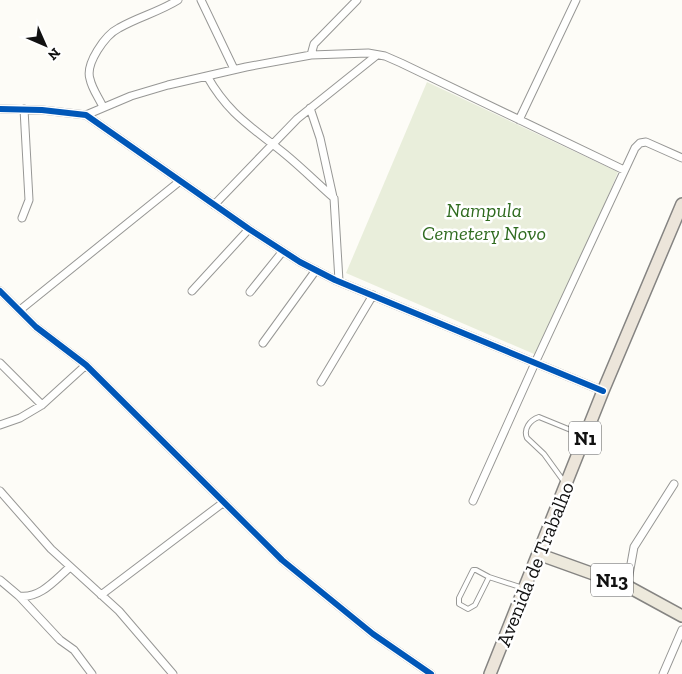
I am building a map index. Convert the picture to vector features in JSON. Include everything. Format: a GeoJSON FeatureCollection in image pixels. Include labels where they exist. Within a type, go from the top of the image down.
{"type":"FeatureCollection","features":[{"type":"Feature","properties":{"kind":"highway","name":"Avenida de Trabalho"},"geometry":{"type":"LineString","coordinates":[[490,674],[603,391],[682,204]]}},
{"type":"Feature","properties":{"kind":"main road","name":"N13"},"geometry":{"type":"LineString","coordinates":[[538,554],[627,586],[682,616]]}},
{"type":"Feature","properties":{"kind":"street"},"geometry":{"type":"LineString","coordinates":[[103,107],[89,78],[92,60],[102,43],[117,29],[165,8],[178,0]]}},
{"type":"Feature","properties":{"kind":"street"},"geometry":{"type":"LineString","coordinates":[[201,0],[234,70]]}},
{"type":"Feature","properties":{"kind":"street"},"geometry":{"type":"LineString","coordinates":[[312,55],[314,44],[357,0]]}},
{"type":"Feature","properties":{"kind":"street"},"geometry":{"type":"LineString","coordinates":[[519,120],[576,0]]}},
{"type":"Feature","properties":{"kind":"street"},"geometry":{"type":"LineString","coordinates":[[86,116],[131,96],[234,70],[312,55],[342,53],[377,55],[385,56],[401,63],[624,170]]}},
{"type":"Feature","properties":{"kind":"street"},"geometry":{"type":"LineString","coordinates":[[214,205],[297,119],[377,55]]}},
{"type":"Feature","properties":{"kind":"street"},"geometry":{"type":"LineString","coordinates":[[207,76],[216,92],[242,122],[273,144],[334,198]]}},
{"type":"Feature","properties":{"kind":"street"},"geometry":{"type":"LineString","coordinates":[[310,108],[322,146],[334,198],[339,281]]}},
{"type":"Feature","properties":{"kind":"street"},"geometry":{"type":"LineString","coordinates":[[0,109],[24,109],[86,116],[249,229],[316,270],[603,391]]}},
{"type":"Feature","properties":{"kind":"street"},"geometry":{"type":"LineString","coordinates":[[22,218],[29,200],[24,109]]}},
{"type":"Feature","properties":{"kind":"street"},"geometry":{"type":"LineString","coordinates":[[473,501],[635,148],[640,143],[646,142],[682,158]]}},
{"type":"Feature","properties":{"kind":"street"},"geometry":{"type":"LineString","coordinates":[[20,310],[180,181]]}},
{"type":"Feature","properties":{"kind":"street"},"geometry":{"type":"LineString","coordinates":[[192,291],[249,229]]}},
{"type":"Feature","properties":{"kind":"street"},"geometry":{"type":"LineString","coordinates":[[250,292],[283,251]]}},
{"type":"Feature","properties":{"kind":"street"},"geometry":{"type":"LineString","coordinates":[[263,343],[316,270]]}},
{"type":"Feature","properties":{"kind":"street"},"geometry":{"type":"LineString","coordinates":[[0,291],[36,328],[86,365],[282,560],[373,634],[431,674]]}},
{"type":"Feature","properties":{"kind":"street"},"geometry":{"type":"LineString","coordinates":[[321,382],[373,295]]}},
{"type":"Feature","properties":{"kind":"street"},"geometry":{"type":"LineString","coordinates":[[0,363],[42,406]]}},
{"type":"Feature","properties":{"kind":"street"},"geometry":{"type":"LineString","coordinates":[[0,425],[20,418],[42,406],[86,365]]}},
{"type":"Feature","properties":{"kind":"street"},"geometry":{"type":"LineString","coordinates":[[627,586],[634,547],[674,484]]}},
{"type":"Feature","properties":{"kind":"street"},"geometry":{"type":"LineString","coordinates":[[0,491],[70,568],[125,616],[173,674]]}},
{"type":"Feature","properties":{"kind":"street"},"geometry":{"type":"LineString","coordinates":[[101,595],[224,502]]}},
{"type":"Feature","properties":{"kind":"street"},"geometry":{"type":"LineString","coordinates":[[19,596],[34,596],[40,593],[70,568]]}},
{"type":"Feature","properties":{"kind":"street"},"geometry":{"type":"LineString","coordinates":[[0,580],[19,596],[60,640],[74,650],[92,674]]}},
{"type":"Feature","properties":{"kind":"street"},"geometry":{"type":"LineString","coordinates":[[663,674],[682,630]]}},
{"type":"Feature","properties":{"kind":"lane"},"geometry":{"type":"LineString","coordinates":[[566,484],[544,454],[527,438],[526,430],[531,422],[539,417],[585,436]]}},
{"type":"Feature","properties":{"kind":"lane"},"geometry":{"type":"LineString","coordinates":[[490,577],[475,605],[468,609],[459,604],[459,598],[473,570],[525,588]]}},
{"type":"Feature","properties":{"kind":"green space","name":"Nampula Cemetery Novo"},"geometry":{"type":"Polygon","coordinates":[[[427,82],[618,172],[541,357],[346,273],[427,82]]]}},
{"type":"Feature","properties":{"kind":"cycle path"},"geometry":{"type":"LineString","coordinates":[[0,109],[42,110],[86,115],[249,229],[300,262],[335,280],[603,391]]}},
{"type":"Feature","properties":{"kind":"cycle path"},"geometry":{"type":"LineString","coordinates":[[0,291],[36,327],[86,365],[282,560],[373,634],[431,674]]}}]}
